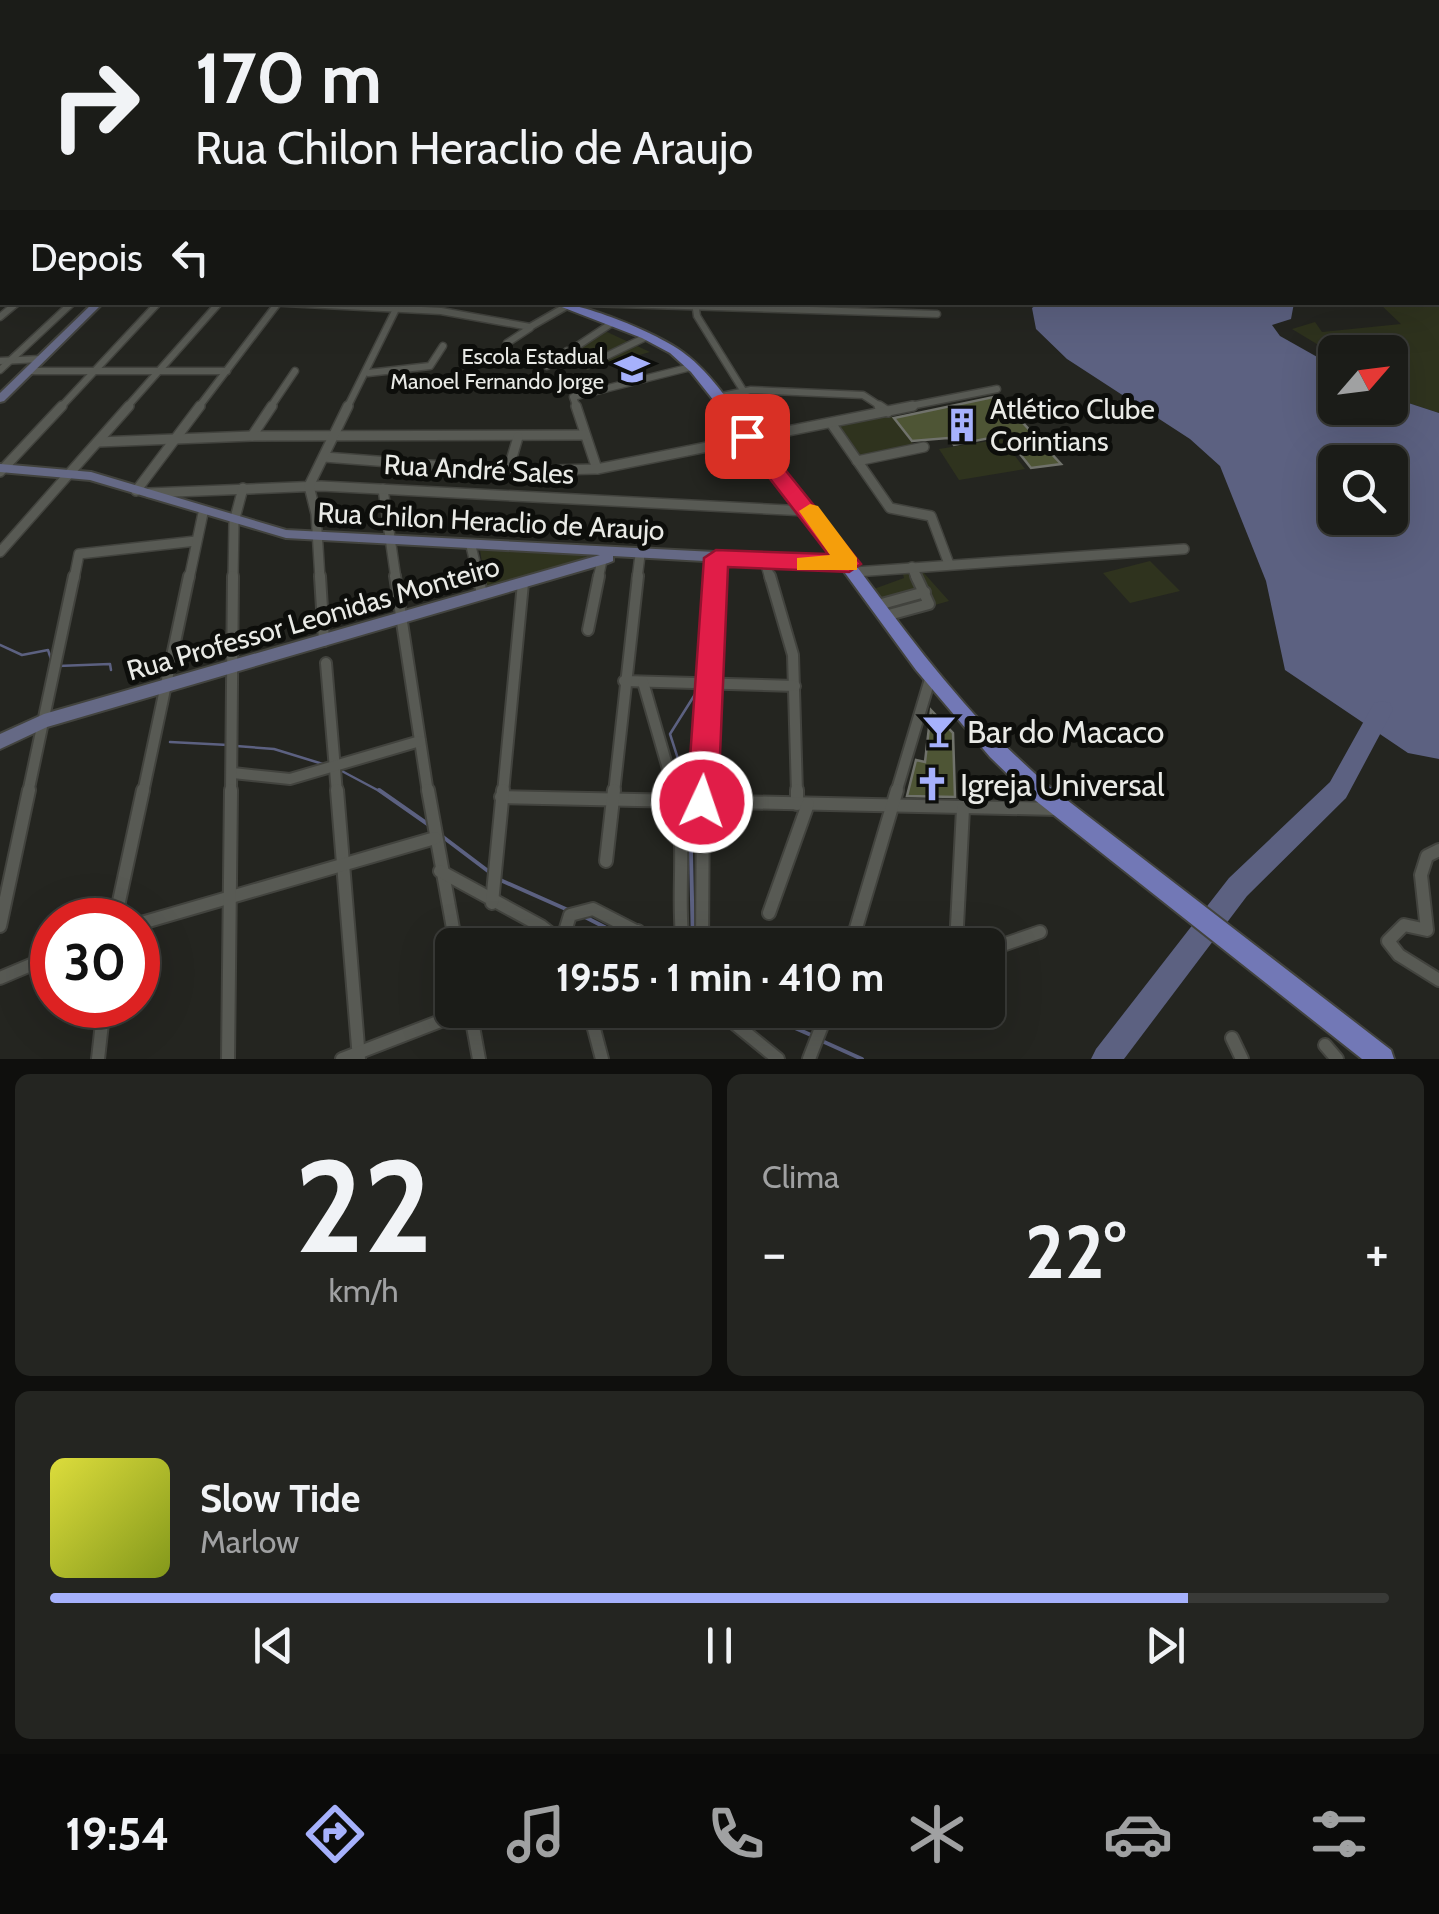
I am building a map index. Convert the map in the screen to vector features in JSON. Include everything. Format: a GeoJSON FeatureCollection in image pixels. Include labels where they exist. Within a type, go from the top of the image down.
{"type":"FeatureCollection","features":[{"type":"Feature","properties":{"kind":"main road"},"geometry":{"type":"LineString","coordinates":[[562,305],[606,313],[648,336],[691,367],[770,460],[931,676],[986,742],[1141,871],[1382,1059]]}},
{"type":"Feature","properties":{"kind":"street"},"geometry":{"type":"LineString","coordinates":[[0,370],[70,305]]}},
{"type":"Feature","properties":{"kind":"street"},"geometry":{"type":"LineString","coordinates":[[0,399],[97,305]]}},
{"type":"Feature","properties":{"kind":"street"},"geometry":{"type":"LineString","coordinates":[[1,469],[156,305]]}},
{"type":"Feature","properties":{"kind":"street"},"geometry":{"type":"LineString","coordinates":[[0,552],[218,305]]}},
{"type":"Feature","properties":{"kind":"street"},"geometry":{"type":"LineString","coordinates":[[141,492],[276,305]]}},
{"type":"Feature","properties":{"kind":"street"},"geometry":{"type":"LineString","coordinates":[[317,305],[454,312],[530,328]]}},
{"type":"Feature","properties":{"kind":"street"},"geometry":{"type":"LineString","coordinates":[[507,343],[556,305]]}},
{"type":"Feature","properties":{"kind":"street"},"geometry":{"type":"LineString","coordinates":[[694,306],[770,435],[770,460]]}},
{"type":"Feature","properties":{"kind":"street"},"geometry":{"type":"LineString","coordinates":[[547,366],[606,313],[694,306],[850,307],[938,314]]}},
{"type":"Feature","properties":{"kind":"street"},"geometry":{"type":"LineString","coordinates":[[324,641],[309,486],[368,373],[396,309]]}},
{"type":"Feature","properties":{"kind":"street"},"geometry":{"type":"LineString","coordinates":[[566,351],[588,365],[648,336]]}},
{"type":"Feature","properties":{"kind":"street"},"geometry":{"type":"LineString","coordinates":[[368,373],[430,366],[444,346]]}},
{"type":"Feature","properties":{"kind":"street"},"geometry":{"type":"LineString","coordinates":[[0,360],[40,359]]}},
{"type":"Feature","properties":{"kind":"street"},"geometry":{"type":"LineString","coordinates":[[597,470],[572,397],[691,367]]}},
{"type":"Feature","properties":{"kind":"street"},"geometry":{"type":"LineString","coordinates":[[30,371],[227,371]]}},
{"type":"Feature","properties":{"kind":"street"},"geometry":{"type":"LineString","coordinates":[[252,436],[295,371]]}},
{"type":"Feature","properties":{"kind":"street"},"geometry":{"type":"LineString","coordinates":[[324,457],[508,471],[597,470],[997,389]]}},
{"type":"Feature","properties":{"kind":"street"},"geometry":{"type":"LineString","coordinates":[[717,397],[741,391],[863,395],[888,412]]}},
{"type":"Feature","properties":{"kind":"street"},"geometry":{"type":"LineString","coordinates":[[831,423],[892,510],[931,516],[949,564]]}},
{"type":"Feature","properties":{"kind":"street"},"geometry":{"type":"LineString","coordinates":[[98,442],[252,436],[585,435]]}},
{"type":"Feature","properties":{"kind":"street"},"geometry":{"type":"LineString","coordinates":[[508,471],[518,437]]}},
{"type":"Feature","properties":{"kind":"street"},"geometry":{"type":"LineString","coordinates":[[857,461],[924,447]]}},
{"type":"Feature","properties":{"kind":"street","name":"Rua André Sales"},"geometry":{"type":"LineString","coordinates":[[1,469],[71,473],[141,492],[309,486],[810,511]]}},
{"type":"Feature","properties":{"kind":"street"},"geometry":{"type":"LineString","coordinates":[[228,1059],[234,522],[244,488]]}},
{"type":"Feature","properties":{"kind":"street"},"geometry":{"type":"LineString","coordinates":[[383,489],[385,539],[402,617],[440,872],[452,928]]}},
{"type":"Feature","properties":{"kind":"street","name":"Rua Chilon Heraclio de Araujo"},"geometry":{"type":"LineString","coordinates":[[141,492],[234,522],[316,536],[852,568]]}},
{"type":"Feature","properties":{"kind":"street"},"geometry":{"type":"LineString","coordinates":[[120,898],[203,512]]}},
{"type":"Feature","properties":{"kind":"street"},"geometry":{"type":"LineString","coordinates":[[0,926],[80,554],[196,541]]}},
{"type":"Feature","properties":{"kind":"street"},"geometry":{"type":"LineString","coordinates":[[471,546],[482,594]]}},
{"type":"Feature","properties":{"kind":"street"},"geometry":{"type":"LineString","coordinates":[[852,568],[1184,549]]}},
{"type":"Feature","properties":{"kind":"street","name":"Rua Professor Leonidas Monteiro"},"geometry":{"type":"LineString","coordinates":[[0,742],[44,721],[620,554]]}},
{"type":"Feature","properties":{"kind":"street"},"geometry":{"type":"LineString","coordinates":[[606,860],[640,555]]}},
{"type":"Feature","properties":{"kind":"street"},"geometry":{"type":"LineString","coordinates":[[702,928],[702,802],[716,558]]}},
{"type":"Feature","properties":{"kind":"street"},"geometry":{"type":"LineString","coordinates":[[588,630],[602,560]]}},
{"type":"Feature","properties":{"kind":"street"},"geometry":{"type":"LineString","coordinates":[[765,561],[788,631],[802,804],[769,913]]}},
{"type":"Feature","properties":{"kind":"street"},"geometry":{"type":"LineString","coordinates":[[882,611],[928,605],[912,567]]}},
{"type":"Feature","properties":{"kind":"street"},"geometry":{"type":"LineString","coordinates":[[492,903],[523,583]]}},
{"type":"Feature","properties":{"kind":"street"},"geometry":{"type":"LineString","coordinates":[[326,663],[359,1055]]}},
{"type":"Feature","properties":{"kind":"street"},"geometry":{"type":"LineString","coordinates":[[856,928],[931,676]]}},
{"type":"Feature","properties":{"kind":"street"},"geometry":{"type":"LineString","coordinates":[[624,681],[795,686]]}},
{"type":"Feature","properties":{"kind":"street"},"geometry":{"type":"LineString","coordinates":[[643,682],[678,801],[682,832],[681,928]]}},
{"type":"Feature","properties":{"kind":"street"},"geometry":{"type":"LineString","coordinates":[[233,773],[290,778],[420,741]]}},
{"type":"Feature","properties":{"kind":"street"},"geometry":{"type":"LineString","coordinates":[[501,797],[1065,809]]}},
{"type":"Feature","properties":{"kind":"street"},"geometry":{"type":"LineString","coordinates":[[957,928],[964,809]]}},
{"type":"Feature","properties":{"kind":"street"},"geometry":{"type":"LineString","coordinates":[[160,917],[435,838]]}},
{"type":"Feature","properties":{"kind":"street"},"geometry":{"type":"LineString","coordinates":[[1439,850],[1427,856],[1422,875],[1433,932],[1402,925],[1394,928],[1388,941],[1398,955],[1439,980]]}},
{"type":"Feature","properties":{"kind":"street"},"geometry":{"type":"LineString","coordinates":[[440,872],[537,928]]}},
{"type":"Feature","properties":{"kind":"street"},"geometry":{"type":"LineString","coordinates":[[565,928],[566,920],[583,909],[609,914],[633,928]]}},
{"type":"Feature","properties":{"kind":"street"},"geometry":{"type":"LineString","coordinates":[[1005,944],[1040,932]]}},
{"type":"Feature","properties":{"kind":"street"},"geometry":{"type":"LineString","coordinates":[[0,978],[30,965]]}},
{"type":"Feature","properties":{"kind":"street"},"geometry":{"type":"LineString","coordinates":[[342,1059],[435,1024]]}},
{"type":"Feature","properties":{"kind":"street"},"geometry":{"type":"LineString","coordinates":[[98,1059],[101,1028]]}},
{"type":"Feature","properties":{"kind":"street"},"geometry":{"type":"LineString","coordinates":[[473,1028],[479,1059]]}},
{"type":"Feature","properties":{"kind":"street"},"geometry":{"type":"LineString","coordinates":[[593,1028],[602,1059]]}},
{"type":"Feature","properties":{"kind":"street"},"geometry":{"type":"LineString","coordinates":[[740,1028],[778,1059]]}},
{"type":"Feature","properties":{"kind":"street"},"geometry":{"type":"LineString","coordinates":[[809,1059],[821,1028]]}},
{"type":"Feature","properties":{"kind":"street"},"geometry":{"type":"LineString","coordinates":[[1232,1038],[1242,1059]]}},
{"type":"Feature","properties":{"kind":"street"},"geometry":{"type":"LineString","coordinates":[[1325,1045],[1338,1059]]}},
{"type":"Feature","properties":{"kind":"green space"},"geometry":{"type":"Polygon","coordinates":[[[1381,305],[1439,305],[1439,413],[1408,403],[1408,335],[1318,335],[1318,345],[1292,329],[1315,322],[1322,332],[1401,324],[1381,305]]]}},
{"type":"Feature","properties":{"kind":"green space"},"geometry":{"type":"Polygon","coordinates":[[[603,330],[650,352],[587,370],[570,349],[603,330]]]}},
{"type":"Feature","properties":{"kind":"green space"},"geometry":{"type":"Polygon","coordinates":[[[891,415],[913,444],[861,456],[839,426],[891,415]]]}},
{"type":"Feature","properties":{"kind":"green space"},"geometry":{"type":"Polygon","coordinates":[[[1002,439],[1025,469],[959,480],[939,449],[1002,439]]]}},
{"type":"Feature","properties":{"kind":"green space"},"geometry":{"type":"Polygon","coordinates":[[[480,550],[577,555],[592,557],[486,587],[480,550]]]}},
{"type":"Feature","properties":{"kind":"green space"},"geometry":{"type":"Polygon","coordinates":[[[1150,561],[1180,591],[1130,603],[1103,573],[1150,561]]]}},
{"type":"Feature","properties":{"kind":"green space"},"geometry":{"type":"Polygon","coordinates":[[[902,570],[923,572],[949,601],[893,617],[871,590],[904,578],[902,570]]]}},
{"type":"Feature","properties":{"kind":"water"},"geometry":{"type":"Polygon","coordinates":[[[1036,305],[1294,305],[1291,319],[1272,325],[1280,336],[1318,357],[1318,425],[1408,425],[1408,403],[1439,413],[1439,759],[1408,753],[1285,670],[1266,581],[1220,466],[1190,439],[1067,359],[1036,329],[1032,308],[1036,305]]]}},
{"type":"Feature","properties":{"kind":"building","name":"Atlético Clube Corintians"},"geometry":{"type":"Polygon","coordinates":[[[998,396],[1061,464],[1031,468],[1005,435],[954,445],[948,438],[912,441],[894,418],[998,396]]]}},
{"type":"Feature","properties":{"kind":"building"},"geometry":{"type":"Polygon","coordinates":[[[931,710],[953,733],[955,797],[907,796],[916,760],[925,762],[931,710]]]}},
{"type":"Feature","properties":{"kind":"waterway"},"geometry":{"type":"LineString","coordinates":[[0,645],[22,655],[48,650],[52,662]]}},
{"type":"Feature","properties":{"kind":"waterway"},"geometry":{"type":"LineString","coordinates":[[58,666],[110,664],[111,670]]}},
{"type":"Feature","properties":{"kind":"waterway"},"geometry":{"type":"LineString","coordinates":[[689,793],[670,734],[699,688]]}},
{"type":"Feature","properties":{"kind":"waterway"},"geometry":{"type":"LineString","coordinates":[[1106,1059],[1238,887],[1338,790],[1382,710]]}},
{"type":"Feature","properties":{"kind":"waterway"},"geometry":{"type":"LineString","coordinates":[[170,742],[228,745]]}},
{"type":"Feature","properties":{"kind":"waterway"},"geometry":{"type":"LineString","coordinates":[[236,746],[274,749],[326,765]]}},
{"type":"Feature","properties":{"kind":"waterway"},"geometry":{"type":"LineString","coordinates":[[338,769],[383,793]]}},
{"type":"Feature","properties":{"kind":"waterway"},"geometry":{"type":"LineString","coordinates":[[379,790],[429,825]]}},
{"type":"Feature","properties":{"kind":"waterway"},"geometry":{"type":"LineString","coordinates":[[688,790],[689,794]]}},
{"type":"Feature","properties":{"kind":"waterway"},"geometry":{"type":"LineString","coordinates":[[690,807],[693,928]]}},
{"type":"Feature","properties":{"kind":"waterway"},"geometry":{"type":"LineString","coordinates":[[443,837],[488,871]]}},
{"type":"Feature","properties":{"kind":"waterway"},"geometry":{"type":"LineString","coordinates":[[498,879],[568,910]]}},
{"type":"Feature","properties":{"kind":"waterway"},"geometry":{"type":"LineString","coordinates":[[585,917],[606,928]]}},
{"type":"Feature","properties":{"kind":"waterway"},"geometry":{"type":"LineString","coordinates":[[795,1028],[811,1035]]}},
{"type":"Feature","properties":{"kind":"waterway"},"geometry":{"type":"LineString","coordinates":[[822,1041],[862,1059]]}},
{"type":"Feature","properties":{"kind":"slow traffic"},"geometry":{"type":"LineString","coordinates":[[806,564],[849,564],[810,511]]}},
{"type":"Feature","properties":{"kind":"place","name":"Escola Estadual Manoel Fernando Jorge"},"geometry":{"type":"Point","coordinates":[632,369]}},
{"type":"Feature","properties":{"kind":"place","name":"Atlético Clube Corintians"},"geometry":{"type":"Point","coordinates":[962,425]}},
{"type":"Feature","properties":{"kind":"place","name":"Bar do Macaco"},"geometry":{"type":"Point","coordinates":[939,731]}},
{"type":"Feature","properties":{"kind":"place","name":"Igreja Universal"},"geometry":{"type":"Point","coordinates":[932,784]}},
{"type":"Feature","properties":{"kind":"route"},"geometry":{"type":"LineString","coordinates":[[702,802],[716,558],[849,564],[770,460],[747,436]]}}]}
